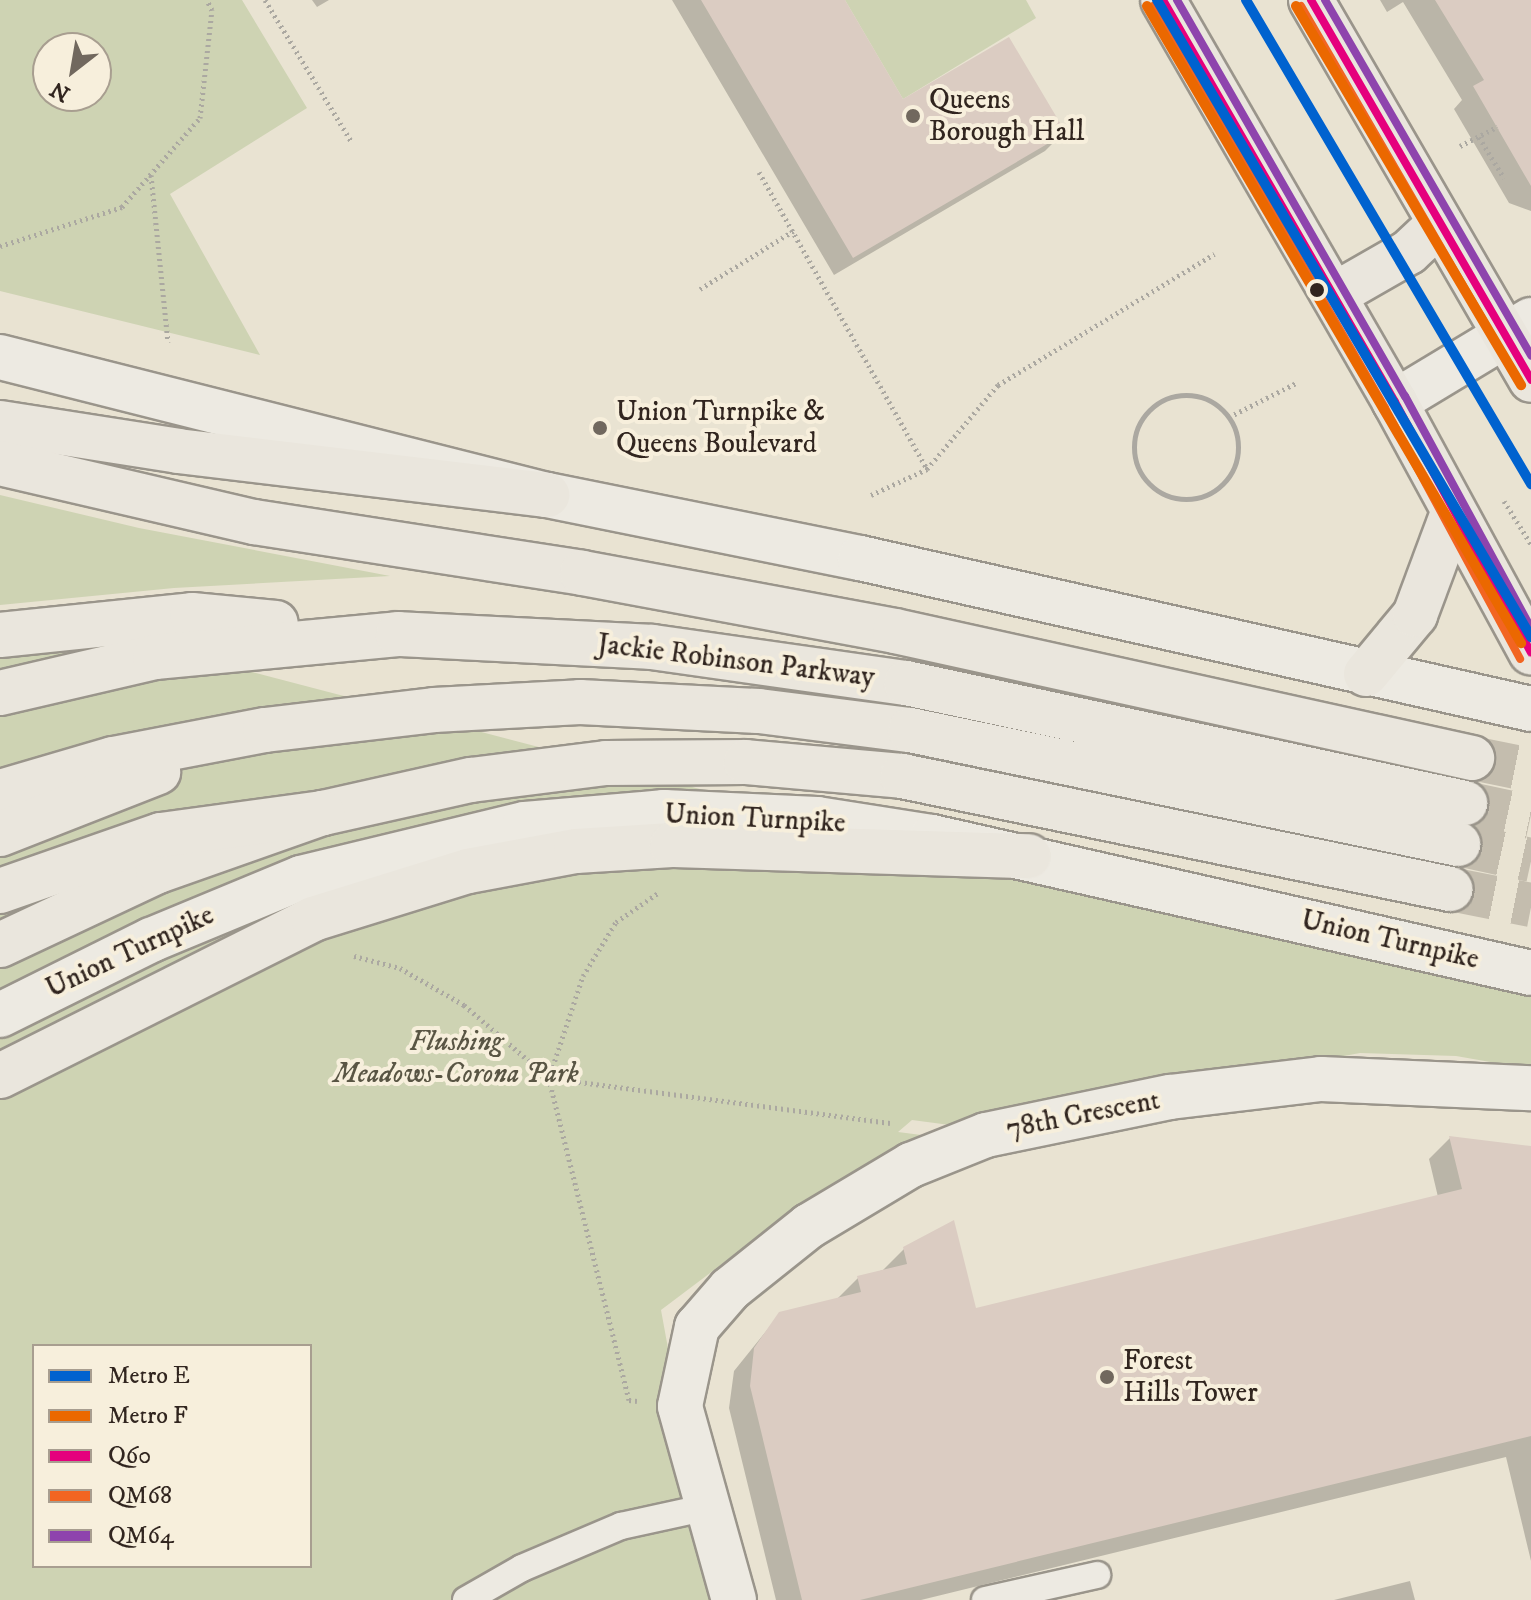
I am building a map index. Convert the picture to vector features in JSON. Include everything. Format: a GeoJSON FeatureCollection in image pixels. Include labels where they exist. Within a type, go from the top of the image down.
{"type":"FeatureCollection","features":[{"type":"Feature","properties":{"kind":"main road"},"geometry":{"type":"LineString","coordinates":[[1163,0],[1395,402],[1531,653]]}},
{"type":"Feature","properties":{"kind":"main road"},"geometry":{"type":"LineString","coordinates":[[1311,0],[1440,223],[1518,327],[1531,380]]}},
{"type":"Feature","properties":{"kind":"main road"},"geometry":{"type":"LineString","coordinates":[[1334,295],[1409,252],[1440,223]]}},
{"type":"Feature","properties":{"kind":"main road"},"geometry":{"type":"LineString","coordinates":[[1395,402],[1518,327]]}},
{"type":"Feature","properties":{"kind":"main road"},"geometry":{"type":"LineString","coordinates":[[0,357],[547,495],[860,558],[1531,709]]}},
{"type":"Feature","properties":{"kind":"main road"},"geometry":{"type":"LineString","coordinates":[[0,423],[178,451],[547,495]]}},
{"type":"Feature","properties":{"kind":"main road"},"geometry":{"type":"LineString","coordinates":[[0,463],[254,522],[582,573],[895,631],[1472,758]]}},
{"type":"Feature","properties":{"kind":"main road"},"geometry":{"type":"LineString","coordinates":[[1366,674],[1415,615],[1453,513]]}},
{"type":"Feature","properties":{"kind":"main road"},"geometry":{"type":"LineString","coordinates":[[0,635],[192,615],[398,634]]}},
{"type":"Feature","properties":{"kind":"main road","name":"Jackie Robinson Parkway"},"geometry":{"type":"LineString","coordinates":[[0,693],[155,657],[398,634],[652,647],[823,669],[1461,824],[983,744],[759,711],[526,704],[265,730]]}},
{"type":"Feature","properties":{"kind":"main road"},"geometry":{"type":"LineString","coordinates":[[0,792],[113,759],[265,730]]}},
{"type":"Feature","properties":{"kind":"main road"},"geometry":{"type":"LineString","coordinates":[[0,834],[265,730]]}},
{"type":"Feature","properties":{"kind":"main road","name":"Union Turnpike"},"geometry":{"type":"LineString","coordinates":[[0,945],[158,871],[323,813],[471,780],[606,763],[824,766],[981,790],[1450,889]]}},
{"type":"Feature","properties":{"kind":"main road","name":"Union Turnpike"},"geometry":{"type":"LineString","coordinates":[[0,1015],[151,940],[301,878],[373,856],[525,824],[664,812],[759,814],[872,827],[1029,856],[1531,973]]}},
{"type":"Feature","properties":{"kind":"main road"},"geometry":{"type":"LineString","coordinates":[[0,891],[161,835],[323,813]]}},
{"type":"Feature","properties":{"kind":"main road"},"geometry":{"type":"LineString","coordinates":[[0,1076],[313,919],[468,871],[576,851],[672,845],[1029,856]]}},
{"type":"Feature","properties":{"kind":"main road","name":"78th Crescent"},"geometry":{"type":"LineString","coordinates":[[680,1406],[697,1327],[730,1289],[809,1226],[911,1165],[986,1135],[1170,1097],[1321,1079],[1531,1088]]}},
{"type":"Feature","properties":{"kind":"main road"},"geometry":{"type":"LineString","coordinates":[[680,1406],[734,1600]]}},
{"type":"Feature","properties":{"kind":"lane"},"geometry":{"type":"LineString","coordinates":[[466,1600],[522,1568],[621,1526],[708,1507]]}},
{"type":"Feature","properties":{"kind":"lane"},"geometry":{"type":"LineString","coordinates":[[985,1600],[1097,1575]]}},
{"type":"Feature","properties":{"kind":"path"},"geometry":{"type":"LineString","coordinates":[[0,246],[122,207],[200,118],[212,10],[207,0]]}},
{"type":"Feature","properties":{"kind":"path"},"geometry":{"type":"LineString","coordinates":[[265,0],[351,141]]}},
{"type":"Feature","properties":{"kind":"path"},"geometry":{"type":"LineString","coordinates":[[1460,146],[1497,127]]}},
{"type":"Feature","properties":{"kind":"path"},"geometry":{"type":"LineString","coordinates":[[1479,137],[1504,178]]}},
{"type":"Feature","properties":{"kind":"path"},"geometry":{"type":"LineString","coordinates":[[759,172],[927,469]]}},
{"type":"Feature","properties":{"kind":"path"},"geometry":{"type":"LineString","coordinates":[[151,174],[168,342]]}},
{"type":"Feature","properties":{"kind":"path"},"geometry":{"type":"LineString","coordinates":[[700,289],[793,231]]}},
{"type":"Feature","properties":{"kind":"path"},"geometry":{"type":"LineString","coordinates":[[871,495],[927,469],[998,385],[1214,254]]}},
{"type":"Feature","properties":{"kind":"path"},"geometry":{"type":"LineString","coordinates":[[1229,417],[1298,382]]}},
{"type":"Feature","properties":{"kind":"path"},"geometry":{"type":"LineString","coordinates":[[1200,396],[1229,417],[1238,441],[1237,460],[1217,490],[1201,498],[1168,497],[1140,474],[1134,438],[1148,410],[1163,399],[1200,396]]}},
{"type":"Feature","properties":{"kind":"path"},"geometry":{"type":"LineString","coordinates":[[641,888],[669,886],[616,922],[583,976],[549,1078],[629,1400],[680,1406]]}},
{"type":"Feature","properties":{"kind":"path"},"geometry":{"type":"LineString","coordinates":[[355,948],[343,953],[400,968],[464,1005],[549,1078],[893,1123]]}},
{"type":"Feature","properties":{"kind":"green space"},"geometry":{"type":"Polygon","coordinates":[[[0,0],[242,0],[307,108],[170,194],[260,355],[0,291],[0,0]]]}},
{"type":"Feature","properties":{"kind":"green space"},"geometry":{"type":"Polygon","coordinates":[[[845,0],[1026,0],[1036,18],[903,99],[845,0]]]}},
{"type":"Feature","properties":{"kind":"green space"},"geometry":{"type":"Polygon","coordinates":[[[0,495],[139,528],[390,576],[174,588],[0,605],[0,495]]]}},
{"type":"Feature","properties":{"kind":"green space","name":"Flushing Meadows-Corona Park"},"geometry":{"type":"Polygon","coordinates":[[[0,640],[233,667],[1105,895],[1531,982],[1531,1069],[1456,1056],[1360,1053],[965,1127],[912,1120],[898,1132],[937,1137],[791,1212],[661,1310],[714,1600],[0,1600],[0,640]]]}},
{"type":"Feature","properties":{"kind":"building","name":"Queens Borough Hall"},"geometry":{"type":"Polygon","coordinates":[[[701,0],[845,0],[903,99],[1009,37],[1066,133],[853,258],[701,0]]]}},
{"type":"Feature","properties":{"kind":"building"},"geometry":{"type":"Polygon","coordinates":[[[1435,0],[1531,0],[1531,186],[1473,86],[1484,80],[1435,0]]]}},
{"type":"Feature","properties":{"kind":"building","name":"Forest Hills Tower"},"geometry":{"type":"Polygon","coordinates":[[[1449,1136],[1531,1146],[1531,1436],[860,1600],[802,1600],[750,1386],[754,1348],[779,1312],[861,1292],[857,1276],[907,1264],[903,1247],[954,1220],[976,1308],[1462,1189],[1449,1136]]]}},
{"type":"Feature","properties":{"kind":"tunnel"},"geometry":{"type":"LineString","coordinates":[[1472,758],[1531,770]]}},
{"type":"Feature","properties":{"kind":"tunnel"},"geometry":{"type":"LineString","coordinates":[[1465,803],[1531,817]]}},
{"type":"Feature","properties":{"kind":"tunnel"},"geometry":{"type":"LineString","coordinates":[[1458,844],[1531,860]]}},
{"type":"Feature","properties":{"kind":"tunnel"},"geometry":{"type":"LineString","coordinates":[[1450,889],[1531,905]]}},
{"type":"Feature","properties":{"kind":"metro line","name":"E"},"geometry":{"type":"LineString","coordinates":[[1157,0],[1531,637]]}},
{"type":"Feature","properties":{"kind":"metro line","name":"E"},"geometry":{"type":"LineString","coordinates":[[1246,0],[1531,484]]}},
{"type":"Feature","properties":{"kind":"metro line","name":"F"},"geometry":{"type":"LineString","coordinates":[[1147,6],[1521,643]]}},
{"type":"Feature","properties":{"kind":"metro line","name":"F"},"geometry":{"type":"LineString","coordinates":[[1296,6],[1521,385]]}},
{"type":"Feature","properties":{"kind":"transit line","name":"Q60"},"geometry":{"type":"LineString","coordinates":[[1163,0],[1395,402],[1531,653]]}},
{"type":"Feature","properties":{"kind":"transit line","name":"QM64"},"geometry":{"type":"LineString","coordinates":[[1177,0],[1405,396],[1531,628]]}},
{"type":"Feature","properties":{"kind":"transit line","name":"Q60"},"geometry":{"type":"LineString","coordinates":[[1311,0],[1531,380]]}},
{"type":"Feature","properties":{"kind":"transit line","name":"QM64"},"geometry":{"type":"LineString","coordinates":[[1325,0],[1531,356]]}},
{"type":"Feature","properties":{"kind":"transit line","name":"QM68"},"geometry":{"type":"LineString","coordinates":[[1153,6],[1385,408],[1520,659]]}},
{"type":"Feature","properties":{"kind":"transit line","name":"QM68"},"geometry":{"type":"LineString","coordinates":[[1301,6],[1521,386]]}},
{"type":"Feature","properties":{"kind":"place","name":"Queens Borough Hall"},"geometry":{"type":"Point","coordinates":[913,116]}},
{"type":"Feature","properties":{"kind":"place","name":"Union Turnpike & Queens Boulevard"},"geometry":{"type":"Point","coordinates":[600,428]}},
{"type":"Feature","properties":{"kind":"place","name":"Forest Hills Tower"},"geometry":{"type":"Point","coordinates":[1107,1377]}}]}
